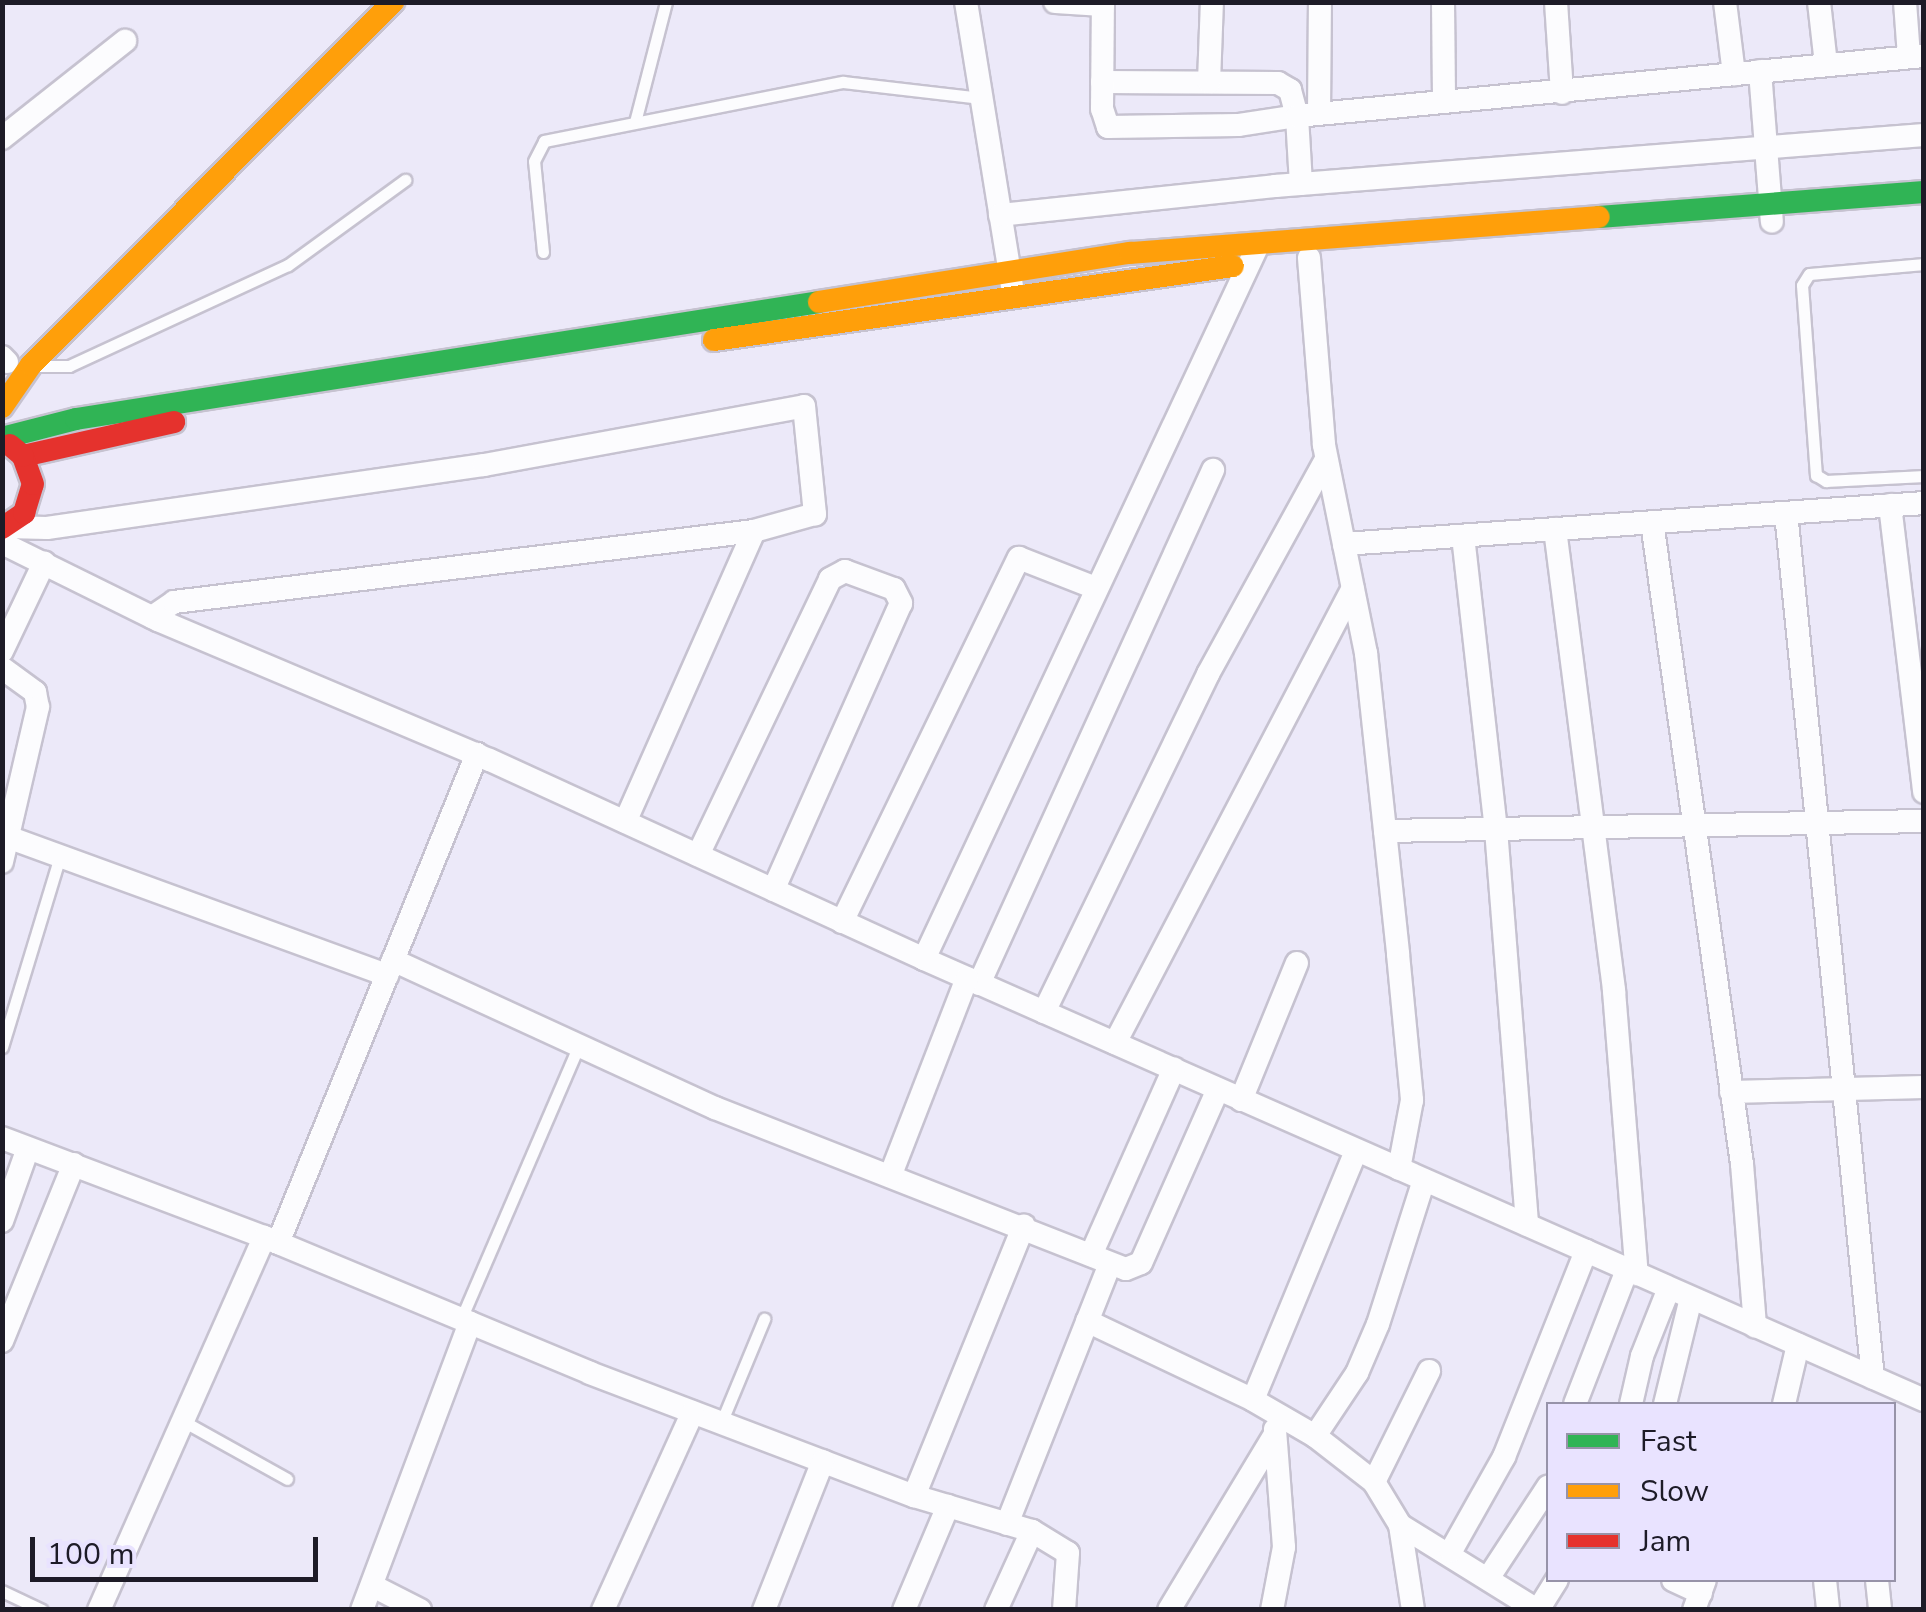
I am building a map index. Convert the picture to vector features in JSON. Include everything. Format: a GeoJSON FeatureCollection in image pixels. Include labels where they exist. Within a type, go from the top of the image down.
{"type":"FeatureCollection","features":[{"type":"Feature","properties":{"kind":"street"},"geometry":{"type":"LineString","coordinates":[[4,363],[367,2]]}},
{"type":"Feature","properties":{"kind":"street"},"geometry":{"type":"LineString","coordinates":[[2,407],[31,365],[393,2]]}},
{"type":"Feature","properties":{"kind":"street"},"geometry":{"type":"LineString","coordinates":[[966,2],[1011,283]]}},
{"type":"Feature","properties":{"kind":"street"},"geometry":{"type":"LineString","coordinates":[[1055,2],[1103,4],[1104,118],[1116,132],[1562,93],[1916,56],[1904,2]]}},
{"type":"Feature","properties":{"kind":"street"},"geometry":{"type":"LineString","coordinates":[[1210,82],[1212,2]]}},
{"type":"Feature","properties":{"kind":"street"},"geometry":{"type":"LineString","coordinates":[[1301,184],[1320,2]]}},
{"type":"Feature","properties":{"kind":"street"},"geometry":{"type":"LineString","coordinates":[[1443,2],[1444,102]]}},
{"type":"Feature","properties":{"kind":"street"},"geometry":{"type":"LineString","coordinates":[[1556,2],[1562,93]]}},
{"type":"Feature","properties":{"kind":"street"},"geometry":{"type":"LineString","coordinates":[[1725,2],[1734,74]]}},
{"type":"Feature","properties":{"kind":"street"},"geometry":{"type":"LineString","coordinates":[[1820,2],[1826,64]]}},
{"type":"Feature","properties":{"kind":"street"},"geometry":{"type":"LineString","coordinates":[[2,138],[126,40]]}},
{"type":"Feature","properties":{"kind":"street"},"geometry":{"type":"LineString","coordinates":[[1760,71],[1772,213]]}},
{"type":"Feature","properties":{"kind":"street"},"geometry":{"type":"LineString","coordinates":[[1102,82],[1283,84],[1308,114]]}},
{"type":"Feature","properties":{"kind":"street"},"geometry":{"type":"LineString","coordinates":[[1000,215],[1301,184],[1924,135]]}},
{"type":"Feature","properties":{"kind":"street"},"geometry":{"type":"LineString","coordinates":[[1254,254],[1308,258],[1772,213],[1924,192]]}},
{"type":"Feature","properties":{"kind":"street"},"geometry":{"type":"LineString","coordinates":[[2,440],[76,418],[1011,283],[1254,254],[1772,213],[1924,210]]}},
{"type":"Feature","properties":{"kind":"street"},"geometry":{"type":"LineString","coordinates":[[924,959],[1254,254]]}},
{"type":"Feature","properties":{"kind":"street"},"geometry":{"type":"LineString","coordinates":[[1308,258],[1326,458],[1353,588],[1385,831],[1412,1100],[1399,1170]]}},
{"type":"Feature","properties":{"kind":"street"},"geometry":{"type":"LineString","coordinates":[[23,456],[181,420],[1011,283]]}},
{"type":"Feature","properties":{"kind":"street"},"geometry":{"type":"LineString","coordinates":[[4,532],[484,465],[804,406],[816,514],[754,531],[174,602],[152,617]]}},
{"type":"Feature","properties":{"kind":"street"},"geometry":{"type":"LineString","coordinates":[[2,440],[23,456],[33,484],[31,499],[4,532]]}},
{"type":"Feature","properties":{"kind":"street"},"geometry":{"type":"LineString","coordinates":[[1044,1012],[1208,674],[1326,458]]}},
{"type":"Feature","properties":{"kind":"street"},"geometry":{"type":"LineString","coordinates":[[891,1174],[973,981],[1213,470]]}},
{"type":"Feature","properties":{"kind":"street"},"geometry":{"type":"LineString","coordinates":[[1344,544],[1924,503]]}},
{"type":"Feature","properties":{"kind":"street"},"geometry":{"type":"LineString","coordinates":[[1890,505],[1924,792]]}},
{"type":"Feature","properties":{"kind":"street"},"geometry":{"type":"LineString","coordinates":[[1786,512],[1814,823],[1873,1378]]}},
{"type":"Feature","properties":{"kind":"street"},"geometry":{"type":"LineString","coordinates":[[1652,522],[1690,826],[1731,1092],[1755,1326]]}},
{"type":"Feature","properties":{"kind":"street"},"geometry":{"type":"LineString","coordinates":[[1555,529],[1595,827],[1632,1272],[1575,1402]]}},
{"type":"Feature","properties":{"kind":"street"},"geometry":{"type":"LineString","coordinates":[[625,822],[754,531]]}},
{"type":"Feature","properties":{"kind":"street"},"geometry":{"type":"LineString","coordinates":[[4,532],[44,563],[152,617],[477,754],[973,981],[1924,1400]]}},
{"type":"Feature","properties":{"kind":"street"},"geometry":{"type":"LineString","coordinates":[[1464,536],[1496,829],[1527,1225]]}},
{"type":"Feature","properties":{"kind":"street"},"geometry":{"type":"LineString","coordinates":[[842,922],[1019,558],[1096,588]]}},
{"type":"Feature","properties":{"kind":"street"},"geometry":{"type":"LineString","coordinates":[[2,651],[44,563]]}},
{"type":"Feature","properties":{"kind":"street"},"geometry":{"type":"LineString","coordinates":[[698,856],[830,579],[845,571],[894,590],[901,604],[774,890]]}},
{"type":"Feature","properties":{"kind":"street"},"geometry":{"type":"LineString","coordinates":[[1115,1043],[1353,588]]}},
{"type":"Feature","properties":{"kind":"street"},"geometry":{"type":"LineString","coordinates":[[2,668],[35,692],[38,707],[2,862]]}},
{"type":"Feature","properties":{"kind":"street"},"geometry":{"type":"LineString","coordinates":[[99,1610],[182,1421],[271,1240],[390,968],[477,754]]}},
{"type":"Feature","properties":{"kind":"street"},"geometry":{"type":"LineString","coordinates":[[1385,831],[1924,821]]}},
{"type":"Feature","properties":{"kind":"street"},"geometry":{"type":"LineString","coordinates":[[6,836],[390,968],[579,1045],[715,1108],[1024,1225],[1101,1260],[1134,1268],[1141,1263],[1218,1089]]}},
{"type":"Feature","properties":{"kind":"street"},"geometry":{"type":"LineString","coordinates":[[1241,1100],[1298,963]]}},
{"type":"Feature","properties":{"kind":"street"},"geometry":{"type":"LineString","coordinates":[[1006,1524],[1087,1321],[1101,1260],[1174,1070]]}},
{"type":"Feature","properties":{"kind":"street"},"geometry":{"type":"LineString","coordinates":[[1731,1092],[1924,1087]]}},
{"type":"Feature","properties":{"kind":"street"},"geometry":{"type":"LineString","coordinates":[[2,1138],[271,1240],[823,1462],[914,1496],[1032,1531],[1068,1553],[1064,1610]]}},
{"type":"Feature","properties":{"kind":"street"},"geometry":{"type":"LineString","coordinates":[[2,1222],[28,1148]]}},
{"type":"Feature","properties":{"kind":"street"},"geometry":{"type":"LineString","coordinates":[[1169,1610],[1267,1415],[1356,1151]]}},
{"type":"Feature","properties":{"kind":"street"},"geometry":{"type":"LineString","coordinates":[[2,1341],[74,1164]]}},
{"type":"Feature","properties":{"kind":"street"},"geometry":{"type":"LineString","coordinates":[[1315,1436],[1357,1373],[1378,1324],[1424,1180]]}},
{"type":"Feature","properties":{"kind":"street"},"geometry":{"type":"LineString","coordinates":[[914,1496],[1024,1225]]}},
{"type":"Feature","properties":{"kind":"street"},"geometry":{"type":"LineString","coordinates":[[1451,1551],[1504,1457],[1586,1252]]}},
{"type":"Feature","properties":{"kind":"street"},"geometry":{"type":"LineString","coordinates":[[1632,1402],[1642,1356],[1669,1288]]}},
{"type":"Feature","properties":{"kind":"street"},"geometry":{"type":"LineString","coordinates":[[1665,1402],[1691,1298]]}},
{"type":"Feature","properties":{"kind":"street"},"geometry":{"type":"LineString","coordinates":[[362,1610],[374,1586],[466,1321]]}},
{"type":"Feature","properties":{"kind":"street"},"geometry":{"type":"LineString","coordinates":[[1087,1321],[1315,1436],[1374,1482],[1400,1525],[1413,1610]]}},
{"type":"Feature","properties":{"kind":"street"},"geometry":{"type":"LineString","coordinates":[[1784,1402],[1798,1345]]}},
{"type":"Feature","properties":{"kind":"street"},"geometry":{"type":"LineString","coordinates":[[1374,1482],[1430,1370]]}},
{"type":"Feature","properties":{"kind":"street"},"geometry":{"type":"LineString","coordinates":[[1896,1405],[1900,1390]]}},
{"type":"Feature","properties":{"kind":"street"},"geometry":{"type":"LineString","coordinates":[[603,1610],[693,1412]]}},
{"type":"Feature","properties":{"kind":"street"},"geometry":{"type":"LineString","coordinates":[[1267,1415],[1284,1546],[1272,1610]]}},
{"type":"Feature","properties":{"kind":"street"},"geometry":{"type":"LineString","coordinates":[[764,1610],[823,1462]]}},
{"type":"Feature","properties":{"kind":"street"},"geometry":{"type":"LineString","coordinates":[[1490,1577],[1546,1490]]}},
{"type":"Feature","properties":{"kind":"street"},"geometry":{"type":"LineString","coordinates":[[904,1610],[948,1506]]}},
{"type":"Feature","properties":{"kind":"street"},"geometry":{"type":"LineString","coordinates":[[1400,1525],[1451,1551],[1537,1610],[1556,1582]]}},
{"type":"Feature","properties":{"kind":"street"},"geometry":{"type":"LineString","coordinates":[[996,1610],[1032,1531]]}},
{"type":"Feature","properties":{"kind":"street"},"geometry":{"type":"LineString","coordinates":[[1677,1582],[1700,1594]]}},
{"type":"Feature","properties":{"kind":"street"},"geometry":{"type":"LineString","coordinates":[[1825,1582],[1828,1610]]}},
{"type":"Feature","properties":{"kind":"street"},"geometry":{"type":"LineString","coordinates":[[1877,1582],[1880,1610]]}},
{"type":"Feature","properties":{"kind":"street"},"geometry":{"type":"LineString","coordinates":[[374,1586],[420,1610]]}},
{"type":"Feature","properties":{"kind":"lane"},"geometry":{"type":"LineString","coordinates":[[635,122],[666,2]]}},
{"type":"Feature","properties":{"kind":"lane"},"geometry":{"type":"LineString","coordinates":[[543,252],[534,161],[538,145],[843,82],[982,98]]}},
{"type":"Feature","properties":{"kind":"lane"},"geometry":{"type":"LineString","coordinates":[[31,365],[69,366],[288,264],[406,180]]}},
{"type":"Feature","properties":{"kind":"lane"},"geometry":{"type":"LineString","coordinates":[[1924,264],[1809,274],[1802,285],[1816,475],[1826,480],[1924,476]]}},
{"type":"Feature","properties":{"kind":"lane"},"geometry":{"type":"LineString","coordinates":[[2,1048],[60,856]]}},
{"type":"Feature","properties":{"kind":"lane"},"geometry":{"type":"LineString","coordinates":[[466,1321],[579,1045]]}},
{"type":"Feature","properties":{"kind":"lane"},"geometry":{"type":"LineString","coordinates":[[721,1423],[764,1319]]}},
{"type":"Feature","properties":{"kind":"lane"},"geometry":{"type":"LineString","coordinates":[[182,1421],[288,1479]]}},
{"type":"Feature","properties":{"kind":"lane"},"geometry":{"type":"LineString","coordinates":[[2,1591],[42,1610]]}},
{"type":"Feature","properties":{"kind":"traffic: fast"},"geometry":{"type":"LineString","coordinates":[[1599,217],[1924,192]]}},
{"type":"Feature","properties":{"kind":"traffic: fast"},"geometry":{"type":"LineString","coordinates":[[2,438],[76,419],[819,302]]}},
{"type":"Feature","properties":{"kind":"traffic: slow"},"geometry":{"type":"LineString","coordinates":[[2,407],[31,365],[393,2]]}},
{"type":"Feature","properties":{"kind":"traffic: slow"},"geometry":{"type":"LineString","coordinates":[[819,302],[1130,253],[1599,217]]}},
{"type":"Feature","properties":{"kind":"traffic: slow"},"geometry":{"type":"LineString","coordinates":[[714,340],[1233,266]]}},
{"type":"Feature","properties":{"kind":"traffic: jam"},"geometry":{"type":"LineString","coordinates":[[23,456],[174,422]]}},
{"type":"Feature","properties":{"kind":"traffic: jam"},"geometry":{"type":"LineString","coordinates":[[2,528],[24,513],[33,484],[23,456],[10,445]]}}]}
